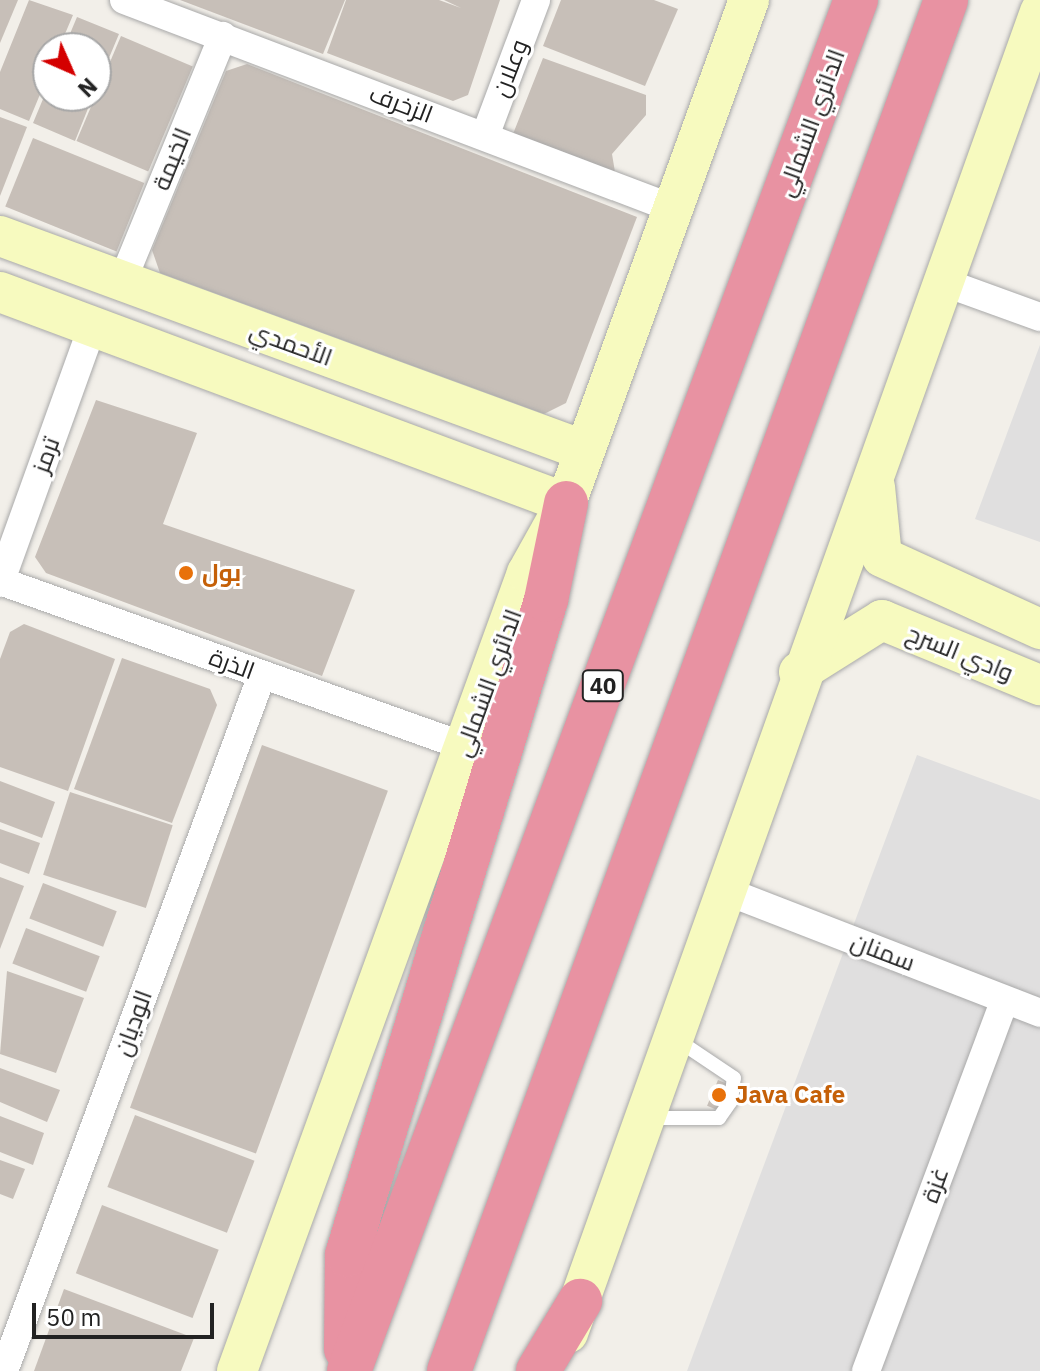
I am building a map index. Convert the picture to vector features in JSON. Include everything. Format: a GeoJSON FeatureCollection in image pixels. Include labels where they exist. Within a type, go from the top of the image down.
{"type":"FeatureCollection","features":[{"type":"Feature","properties":{"kind":"highway","name":"الدائري الشمالي"},"geometry":{"type":"LineString","coordinates":[[348,1371],[856,0]]}},
{"type":"Feature","properties":{"kind":"highway"},"geometry":{"type":"LineString","coordinates":[[449,1371],[946,0]]}},
{"type":"Feature","properties":{"kind":"highway"},"geometry":{"type":"LineString","coordinates":[[348,1371],[347,1255],[546,600],[566,503]]}},
{"type":"Feature","properties":{"kind":"highway"},"geometry":{"type":"LineString","coordinates":[[538,1371],[580,1301]]}},
{"type":"Feature","properties":{"kind":"street","name":"الزخرف"},"geometry":{"type":"LineString","coordinates":[[124,0],[677,210]]}},
{"type":"Feature","properties":{"kind":"street","name":"وعلان"},"geometry":{"type":"LineString","coordinates":[[485,136],[536,0]]}},
{"type":"Feature","properties":{"kind":"street","name":"الدائري الشمالي"},"geometry":{"type":"LineString","coordinates":[[237,1371],[527,573],[566,503],[583,450],[677,210],[749,0]]}},
{"type":"Feature","properties":{"kind":"street"},"geometry":{"type":"LineString","coordinates":[[554,1371],[726,891],[799,672],[874,481],[1040,12]]}},
{"type":"Feature","properties":{"kind":"street","name":"الخيمة"},"geometry":{"type":"LineString","coordinates":[[122,282],[223,36]]}},
{"type":"Feature","properties":{"kind":"street","name":"الأحمدي"},"geometry":{"type":"LineString","coordinates":[[0,236],[583,450]]}},
{"type":"Feature","properties":{"kind":"street"},"geometry":{"type":"LineString","coordinates":[[946,283],[1040,317]]}},
{"type":"Feature","properties":{"kind":"street"},"geometry":{"type":"LineString","coordinates":[[0,292],[566,503]]}},
{"type":"Feature","properties":{"kind":"street","name":"ترمز"},"geometry":{"type":"LineString","coordinates":[[0,582],[92,327]]}},
{"type":"Feature","properties":{"kind":"street","name":"وادي السرح"},"geometry":{"type":"LineString","coordinates":[[874,481],[882,557],[976,605],[1040,629]]}},
{"type":"Feature","properties":{"kind":"street","name":"الذرة"},"geometry":{"type":"LineString","coordinates":[[0,582],[465,747]]}},
{"type":"Feature","properties":{"kind":"street"},"geometry":{"type":"LineString","coordinates":[[955,653],[976,605]]}},
{"type":"Feature","properties":{"kind":"street","name":"وادي السرح"},"geometry":{"type":"LineString","coordinates":[[799,672],[882,620],[955,653],[1040,685]]}},
{"type":"Feature","properties":{"kind":"street","name":"الوديان"},"geometry":{"type":"LineString","coordinates":[[4,1371],[262,675]]}},
{"type":"Feature","properties":{"kind":"street","name":"سمنان"},"geometry":{"type":"LineString","coordinates":[[726,891],[1040,1013]]}},
{"type":"Feature","properties":{"kind":"street","name":"غزة"},"geometry":{"type":"LineString","coordinates":[[866,1371],[1005,1000]]}},
{"type":"Feature","properties":{"kind":"lane"},"geometry":{"type":"LineString","coordinates":[[645,1118],[719,1118],[731,1101],[734,1078],[674,1038]]}},
{"type":"Feature","properties":{"kind":"shaded area"},"geometry":{"type":"Polygon","coordinates":[[[1040,345],[1040,542],[975,519],[1040,345]]]}},
{"type":"Feature","properties":{"kind":"shaded area"},"geometry":{"type":"Polygon","coordinates":[[[917,755],[1040,800],[1040,1371],[687,1371],[917,755]]]}},
{"type":"Feature","properties":{"kind":"building"},"geometry":{"type":"Polygon","coordinates":[[[0,0],[18,0],[0,43],[0,0]]]}},
{"type":"Feature","properties":{"kind":"building"},"geometry":{"type":"Polygon","coordinates":[[[29,0],[73,15],[66,32],[32,32],[33,112],[29,121],[0,109],[0,72],[29,0]]]}},
{"type":"Feature","properties":{"kind":"building"},"geometry":{"type":"Polygon","coordinates":[[[180,0],[345,0],[323,54],[180,0]]]}},
{"type":"Feature","properties":{"kind":"building"},"geometry":{"type":"Polygon","coordinates":[[[346,0],[439,0],[461,8],[444,0],[500,0],[468,95],[453,101],[327,53],[346,0]]]}},
{"type":"Feature","properties":{"kind":"building"},"geometry":{"type":"Polygon","coordinates":[[[561,0],[654,0],[678,9],[645,86],[543,46],[561,0]]]}},
{"type":"Feature","properties":{"kind":"building"},"geometry":{"type":"Polygon","coordinates":[[[77,17],[119,34],[112,51],[112,32],[71,32],[77,17]]]}},
{"type":"Feature","properties":{"kind":"building"},"geometry":{"type":"Polygon","coordinates":[[[121,36],[193,66],[148,171],[76,141],[89,112],[112,112],[112,57],[121,36]]]}},
{"type":"Feature","properties":{"kind":"building"},"geometry":{"type":"Polygon","coordinates":[[[543,58],[646,95],[646,115],[612,154],[615,172],[596,176],[588,161],[513,134],[543,58]]]}},
{"type":"Feature","properties":{"kind":"building"},"geometry":{"type":"Polygon","coordinates":[[[247,64],[637,217],[566,403],[544,414],[160,273],[152,250],[226,71],[247,64]]]}},
{"type":"Feature","properties":{"kind":"building"},"geometry":{"type":"Polygon","coordinates":[[[38,112],[87,112],[75,141],[33,123],[38,112]]]}},
{"type":"Feature","properties":{"kind":"building"},"geometry":{"type":"Polygon","coordinates":[[[0,117],[27,127],[0,196],[0,117]]]}},
{"type":"Feature","properties":{"kind":"building"},"geometry":{"type":"Polygon","coordinates":[[[33,138],[144,183],[117,252],[5,207],[33,138]]]}},
{"type":"Feature","properties":{"kind":"building"},"geometry":{"type":"Polygon","coordinates":[[[96,400],[197,433],[163,524],[355,590],[322,676],[46,573],[35,557],[96,400]]]}},
{"type":"Feature","properties":{"kind":"building"},"geometry":{"type":"Polygon","coordinates":[[[24,624],[115,659],[68,791],[0,767],[0,659],[10,632],[24,624]]]}},
{"type":"Feature","properties":{"kind":"building"},"geometry":{"type":"Polygon","coordinates":[[[122,658],[210,689],[217,705],[172,823],[74,789],[122,658]]]}},
{"type":"Feature","properties":{"kind":"building"},"geometry":{"type":"Polygon","coordinates":[[[262,745],[388,791],[256,1154],[130,1108],[262,745]]]}},
{"type":"Feature","properties":{"kind":"building"},"geometry":{"type":"Polygon","coordinates":[[[0,781],[55,802],[42,838],[0,822],[0,781]]]}},
{"type":"Feature","properties":{"kind":"building"},"geometry":{"type":"Polygon","coordinates":[[[70,792],[173,825],[146,908],[43,875],[70,792]]]}},
{"type":"Feature","properties":{"kind":"building"},"geometry":{"type":"Polygon","coordinates":[[[0,829],[40,843],[29,874],[0,863],[0,829]]]}},
{"type":"Feature","properties":{"kind":"building"},"geometry":{"type":"Polygon","coordinates":[[[0,877],[24,886],[0,949],[0,877]]]}},
{"type":"Feature","properties":{"kind":"building"},"geometry":{"type":"Polygon","coordinates":[[[43,883],[117,911],[103,947],[29,918],[43,883]]]}},
{"type":"Feature","properties":{"kind":"building"},"geometry":{"type":"Polygon","coordinates":[[[26,928],[100,956],[86,992],[12,963],[26,928]]]}},
{"type":"Feature","properties":{"kind":"building"},"geometry":{"type":"Polygon","coordinates":[[[7,971],[84,998],[56,1073],[0,1054],[7,971]]]}},
{"type":"Feature","properties":{"kind":"building"},"geometry":{"type":"Polygon","coordinates":[[[0,1068],[60,1090],[47,1122],[0,1102],[0,1068]]]}},
{"type":"Feature","properties":{"kind":"building","name":"Java Cafe"},"geometry":{"type":"Polygon","coordinates":[[[718,1080],[730,1085],[719,1111],[707,1106],[718,1080]]]}},
{"type":"Feature","properties":{"kind":"building"},"geometry":{"type":"Polygon","coordinates":[[[135,1115],[254,1161],[227,1233],[107,1187],[135,1115]]]}},
{"type":"Feature","properties":{"kind":"building"},"geometry":{"type":"Polygon","coordinates":[[[0,1116],[44,1133],[33,1165],[0,1152],[0,1116]]]}},
{"type":"Feature","properties":{"kind":"building"},"geometry":{"type":"Polygon","coordinates":[[[0,1160],[25,1169],[13,1199],[0,1194],[0,1160]]]}},
{"type":"Feature","properties":{"kind":"building"},"geometry":{"type":"Polygon","coordinates":[[[102,1205],[219,1250],[193,1318],[76,1273],[102,1205]]]}},
{"type":"Feature","properties":{"kind":"building"},"geometry":{"type":"Polygon","coordinates":[[[64,1289],[194,1338],[181,1371],[34,1371],[64,1289]]]}},
{"type":"Feature","properties":{"kind":"place","name":"بول"},"geometry":{"type":"Point","coordinates":[186,573]}},
{"type":"Feature","properties":{"kind":"place","name":"Java Cafe"},"geometry":{"type":"Point","coordinates":[719,1095]}}]}
